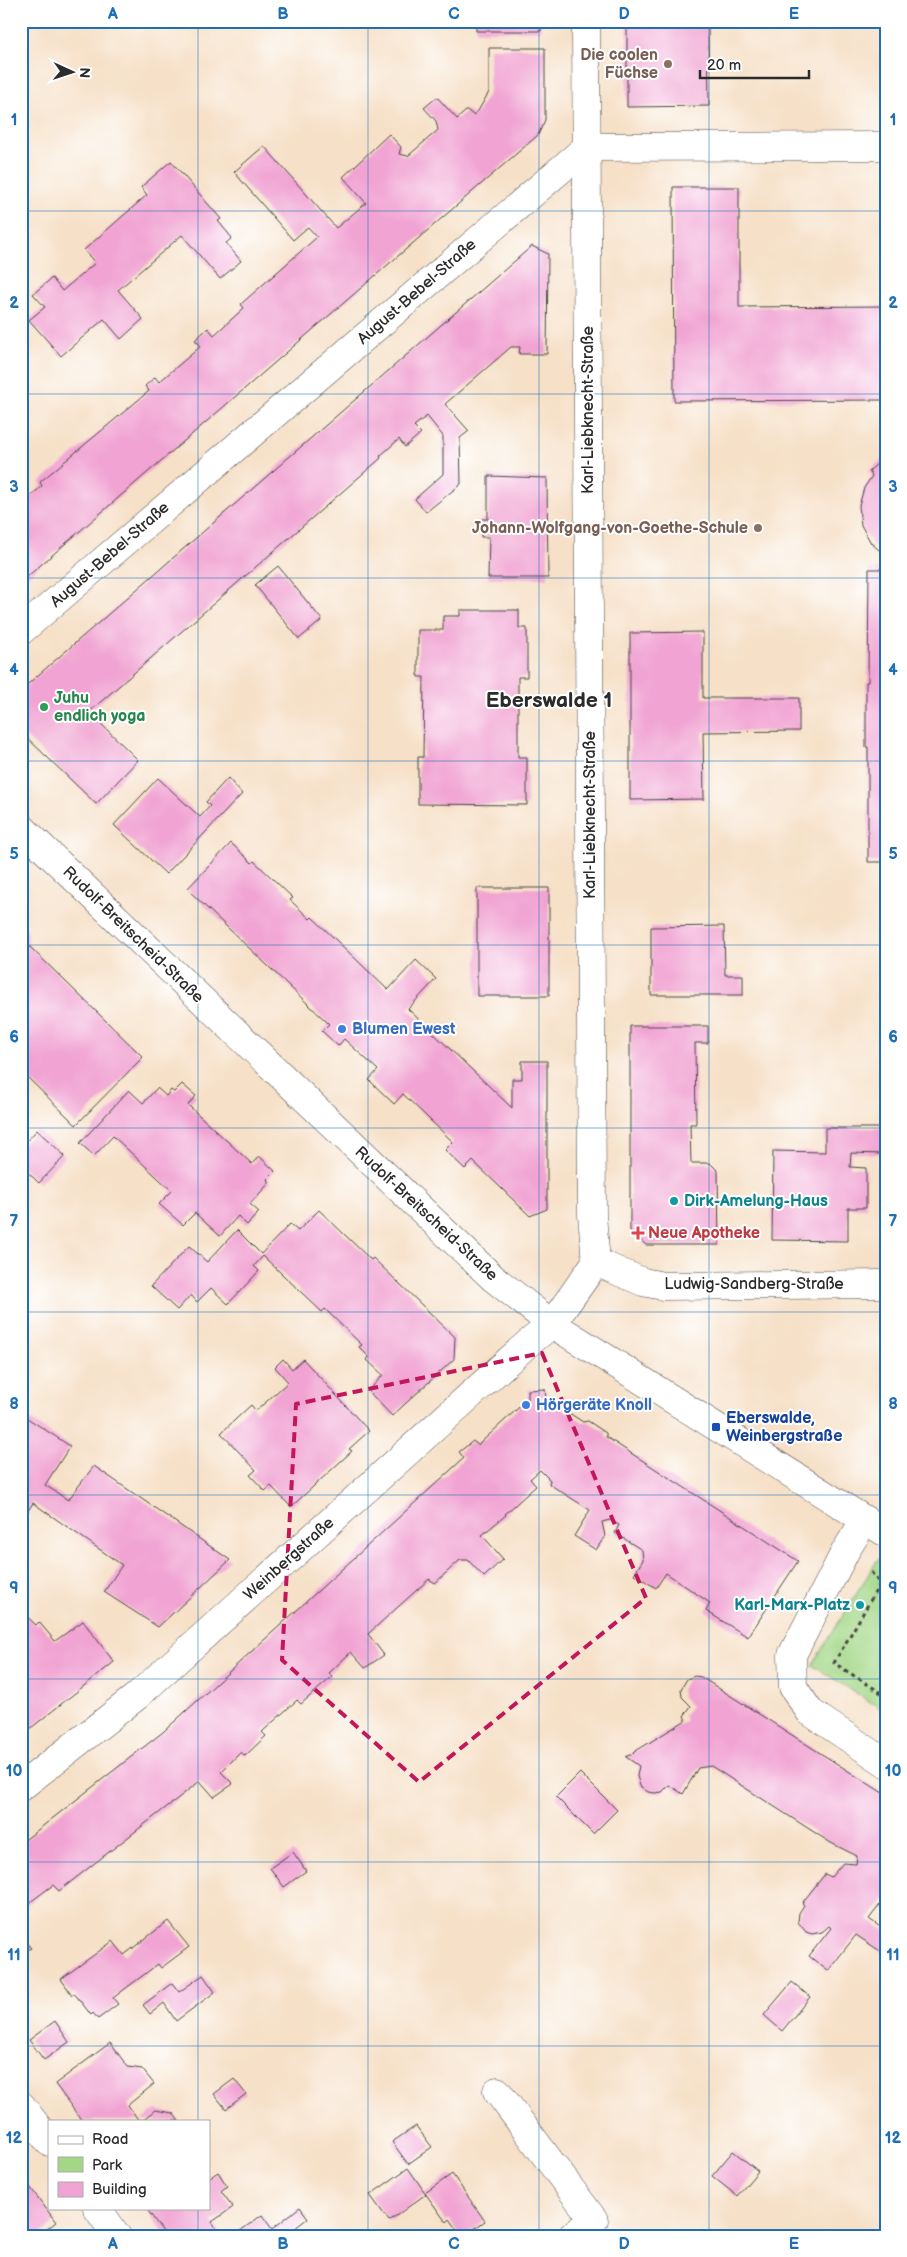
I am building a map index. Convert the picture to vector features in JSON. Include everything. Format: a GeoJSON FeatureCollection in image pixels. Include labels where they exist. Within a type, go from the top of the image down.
{"type":"FeatureCollection","features":[{"type":"Feature","properties":{"kind":"street","name":"Karl-Liebknecht-Straße"},"geometry":{"type":"LineString","coordinates":[[586,21],[592,1216],[596,1262]]}},
{"type":"Feature","properties":{"kind":"street"},"geometry":{"type":"LineString","coordinates":[[587,147],[886,146]]}},
{"type":"Feature","properties":{"kind":"street","name":"August-Bebel-Straße"},"geometry":{"type":"LineString","coordinates":[[21,631],[587,147]]}},
{"type":"Feature","properties":{"kind":"street","name":"Rudolf-Breitscheid-Straße"},"geometry":{"type":"LineString","coordinates":[[21,827],[478,1264],[552,1324],[875,1526]]}},
{"type":"Feature","properties":{"kind":"street"},"geometry":{"type":"LineString","coordinates":[[552,1324],[596,1262]]}},
{"type":"Feature","properties":{"kind":"street","name":"Ludwig-Sandberg-Straße"},"geometry":{"type":"LineString","coordinates":[[596,1262],[643,1282],[663,1286],[886,1284]]}},
{"type":"Feature","properties":{"kind":"street","name":"Weinbergstraße"},"geometry":{"type":"LineString","coordinates":[[21,1787],[136,1696],[526,1345],[552,1324]]}},
{"type":"Feature","properties":{"kind":"street"},"geometry":{"type":"LineString","coordinates":[[875,1526],[846,1550],[792,1655],[793,1687],[810,1712],[886,1763]]}},
{"type":"Feature","properties":{"kind":"street"},"geometry":{"type":"LineString","coordinates":[[498,2091],[594,2220],[572,2236]]}},
{"type":"Feature","properties":{"kind":"street"},"geometry":{"type":"LineString","coordinates":[[21,2105],[48,2141]]}},
{"type":"Feature","properties":{"kind":"street"},"geometry":{"type":"LineString","coordinates":[[98,2210],[117,2236]]}},
{"type":"Feature","properties":{"kind":"path"},"geometry":{"type":"LineString","coordinates":[[880,1584],[834,1663],[886,1696]]}},
{"type":"Feature","properties":{"kind":"highlighted area"},"geometry":{"type":"Polygon","coordinates":[[[542,1353],[646,1598],[419,1782],[282,1660],[296,1404],[542,1353]]]}},
{"type":"Feature","properties":{"kind":"green space","name":"Karl-Marx-Platz"},"geometry":{"type":"Polygon","coordinates":[[[878,1559],[886,1564],[886,1712],[812,1665],[878,1559]]]}},
{"type":"Feature","properties":{"kind":"building"},"geometry":{"type":"Polygon","coordinates":[[[476,21],[541,21],[541,31],[476,31],[476,21]]]}},
{"type":"Feature","properties":{"kind":"building","name":"Die coolen Füchse"},"geometry":{"type":"Polygon","coordinates":[[[627,21],[708,21],[709,106],[627,107],[627,21]]]}},
{"type":"Feature","properties":{"kind":"building"},"geometry":{"type":"Polygon","coordinates":[[[489,48],[545,48],[545,120],[538,135],[21,582],[23,549],[21,504],[42,486],[40,482],[149,391],[145,386],[155,377],[159,382],[201,346],[195,340],[208,328],[214,335],[244,308],[241,304],[317,237],[308,227],[293,240],[234,172],[264,146],[336,228],[366,203],[343,177],[389,134],[401,147],[399,154],[408,156],[438,130],[436,121],[424,108],[437,97],[457,119],[467,110],[473,115],[478,111],[489,92],[489,48]]]}},
{"type":"Feature","properties":{"kind":"building"},"geometry":{"type":"Polygon","coordinates":[[[171,161],[221,219],[218,221],[232,238],[226,243],[241,261],[220,279],[182,235],[118,290],[143,319],[121,339],[104,319],[61,356],[29,320],[45,307],[33,294],[52,278],[62,291],[95,263],[84,250],[147,195],[141,187],[171,161]]]}},
{"type":"Feature","properties":{"kind":"building"},"geometry":{"type":"Polygon","coordinates":[[[673,187],[739,187],[739,307],[886,306],[886,400],[674,401],[673,187]]]}},
{"type":"Feature","properties":{"kind":"building"},"geometry":{"type":"Polygon","coordinates":[[[532,246],[548,254],[547,354],[519,354],[520,347],[511,347],[445,404],[469,431],[460,438],[461,484],[426,512],[415,499],[443,474],[443,436],[427,416],[414,426],[421,433],[405,447],[399,439],[380,456],[381,458],[89,712],[138,760],[96,804],[21,732],[21,690],[532,246]]]}},
{"type":"Feature","properties":{"kind":"building"},"geometry":{"type":"Polygon","coordinates":[[[886,456],[886,556],[871,543],[861,525],[859,506],[864,488],[872,476],[869,471],[886,456]]]}},
{"type":"Feature","properties":{"kind":"building"},"geometry":{"type":"Polygon","coordinates":[[[488,476],[547,478],[548,578],[488,578],[489,537],[481,537],[481,519],[488,519],[488,476]]]}},
{"type":"Feature","properties":{"kind":"building"},"geometry":{"type":"Polygon","coordinates":[[[278,566],[322,620],[299,639],[255,585],[278,566]]]}},
{"type":"Feature","properties":{"kind":"building"},"geometry":{"type":"Polygon","coordinates":[[[869,569],[886,569],[886,862],[868,862],[866,682],[868,682],[869,569]]]}},
{"type":"Feature","properties":{"kind":"building"},"geometry":{"type":"Polygon","coordinates":[[[460,610],[519,610],[519,628],[527,628],[527,677],[518,677],[518,757],[527,757],[527,805],[418,804],[418,757],[423,757],[424,677],[418,677],[418,630],[443,630],[443,616],[460,616],[460,610]]]}},
{"type":"Feature","properties":{"kind":"building"},"geometry":{"type":"Polygon","coordinates":[[[703,632],[703,698],[799,698],[799,731],[703,732],[704,799],[630,800],[630,633],[703,632]]]}},
{"type":"Feature","properties":{"kind":"building"},"geometry":{"type":"Polygon","coordinates":[[[158,778],[200,817],[210,806],[206,802],[228,778],[242,794],[166,874],[114,825],[158,778]]]}},
{"type":"Feature","properties":{"kind":"building"},"geometry":{"type":"Polygon","coordinates":[[[231,843],[252,863],[254,861],[293,898],[290,900],[310,919],[312,917],[388,990],[416,960],[436,979],[408,1009],[512,1108],[512,1079],[522,1079],[522,1061],[547,1061],[547,1209],[530,1216],[473,1161],[465,1169],[445,1150],[453,1142],[403,1094],[394,1104],[369,1080],[378,1070],[344,1039],[338,1046],[322,1031],[329,1024],[187,889],[231,843]]]}},
{"type":"Feature","properties":{"kind":"building"},"geometry":{"type":"Polygon","coordinates":[[[477,888],[549,888],[549,996],[477,996],[477,888]]]}},
{"type":"Feature","properties":{"kind":"building"},"geometry":{"type":"Polygon","coordinates":[[[21,925],[27,930],[28,945],[143,1057],[76,1125],[21,1071],[21,925]]]}},
{"type":"Feature","properties":{"kind":"building"},"geometry":{"type":"Polygon","coordinates":[[[724,926],[725,975],[743,975],[743,995],[651,995],[651,927],[724,926]]]}},
{"type":"Feature","properties":{"kind":"building"},"geometry":{"type":"Polygon","coordinates":[[[630,1026],[708,1026],[708,1043],[695,1043],[696,1124],[690,1124],[691,1163],[710,1163],[718,1171],[719,1245],[646,1245],[630,1231],[630,1026]]]}},
{"type":"Feature","properties":{"kind":"building"},"geometry":{"type":"Polygon","coordinates":[[[182,1084],[196,1096],[188,1105],[252,1164],[259,1156],[275,1171],[267,1179],[270,1182],[250,1204],[259,1212],[247,1225],[238,1216],[220,1236],[195,1213],[183,1225],[159,1204],[172,1191],[113,1136],[94,1156],[80,1143],[129,1090],[143,1103],[157,1088],[166,1096],[171,1090],[174,1092],[182,1084]]]}},
{"type":"Feature","properties":{"kind":"building"},"geometry":{"type":"Polygon","coordinates":[[[825,1128],[883,1128],[883,1154],[851,1153],[850,1167],[866,1168],[866,1208],[848,1208],[848,1241],[772,1240],[773,1151],[825,1152],[825,1128]]]}},
{"type":"Feature","properties":{"kind":"building"},"geometry":{"type":"Polygon","coordinates":[[[37,1130],[65,1156],[39,1183],[21,1166],[21,1147],[37,1130]]]}},
{"type":"Feature","properties":{"kind":"building"},"geometry":{"type":"Polygon","coordinates":[[[319,1210],[371,1260],[373,1258],[455,1337],[454,1359],[392,1416],[368,1391],[383,1375],[367,1360],[369,1357],[359,1347],[362,1345],[325,1309],[322,1312],[263,1256],[254,1266],[259,1271],[228,1304],[211,1288],[197,1302],[191,1295],[177,1310],[151,1286],[189,1246],[207,1262],[237,1230],[261,1254],[290,1224],[298,1231],[319,1210]]]}},
{"type":"Feature","properties":{"kind":"building"},"geometry":{"type":"Polygon","coordinates":[[[283,1359],[292,1369],[303,1359],[369,1431],[349,1449],[352,1451],[291,1507],[271,1486],[265,1491],[250,1475],[256,1470],[221,1433],[251,1405],[256,1411],[288,1382],[275,1367],[283,1359]]]}},
{"type":"Feature","properties":{"kind":"building"},"geometry":{"type":"Polygon","coordinates":[[[545,1389],[546,1398],[583,1422],[588,1421],[606,1433],[606,1437],[798,1561],[748,1637],[706,1611],[710,1603],[666,1573],[656,1588],[634,1574],[643,1560],[642,1550],[615,1533],[619,1525],[610,1520],[602,1522],[605,1536],[596,1550],[574,1536],[590,1510],[549,1484],[550,1480],[540,1470],[530,1479],[536,1486],[482,1535],[503,1559],[484,1577],[468,1560],[460,1560],[435,1583],[429,1579],[368,1634],[384,1655],[365,1668],[351,1652],[329,1673],[332,1677],[301,1704],[297,1700],[262,1732],[266,1736],[245,1756],[241,1752],[221,1772],[233,1784],[214,1797],[200,1781],[59,1891],[53,1885],[21,1909],[21,1843],[163,1732],[464,1458],[459,1452],[473,1441],[478,1445],[528,1399],[528,1390],[545,1389]]]}},
{"type":"Feature","properties":{"kind":"building"},"geometry":{"type":"Polygon","coordinates":[[[21,1414],[70,1446],[45,1485],[68,1500],[94,1466],[230,1560],[158,1627],[104,1592],[122,1565],[33,1503],[21,1522],[21,1414]]]}},
{"type":"Feature","properties":{"kind":"building"},"geometry":{"type":"Polygon","coordinates":[[[21,1611],[36,1625],[39,1622],[55,1641],[83,1621],[114,1662],[21,1736],[21,1611]]]}},
{"type":"Feature","properties":{"kind":"building"},"geometry":{"type":"Polygon","coordinates":[[[695,1676],[701,1677],[886,1795],[886,1884],[884,1888],[886,1889],[886,1897],[869,1919],[886,1931],[886,1955],[856,1935],[828,1971],[809,1956],[831,1928],[829,1926],[822,1932],[812,1934],[806,1932],[798,1922],[799,1913],[804,1905],[802,1903],[825,1874],[831,1877],[843,1863],[856,1864],[857,1856],[831,1843],[711,1766],[698,1768],[683,1794],[669,1785],[662,1792],[655,1793],[648,1792],[640,1786],[637,1776],[639,1766],[626,1757],[686,1720],[684,1716],[691,1706],[682,1697],[681,1689],[687,1679],[695,1676]]]}},
{"type":"Feature","properties":{"kind":"building"},"geometry":{"type":"Polygon","coordinates":[[[580,1773],[617,1810],[593,1834],[556,1797],[580,1773]]]}},
{"type":"Feature","properties":{"kind":"building"},"geometry":{"type":"Polygon","coordinates":[[[293,1852],[306,1871],[284,1887],[270,1868],[293,1852]]]}},
{"type":"Feature","properties":{"kind":"building"},"geometry":{"type":"Polygon","coordinates":[[[168,1921],[189,1947],[161,1968],[158,1964],[113,1998],[118,2004],[98,2019],[93,2013],[91,2015],[74,1993],[72,1995],[61,1979],[113,1941],[124,1955],[168,1921]]]}},
{"type":"Feature","properties":{"kind":"building"},"geometry":{"type":"Polygon","coordinates":[[[21,1936],[31,1948],[21,1954],[21,1936]]]}},
{"type":"Feature","properties":{"kind":"building"},"geometry":{"type":"Polygon","coordinates":[[[203,1975],[215,1992],[176,2021],[164,2003],[150,2014],[143,2005],[172,1983],[179,1992],[203,1975]]]}},
{"type":"Feature","properties":{"kind":"building"},"geometry":{"type":"Polygon","coordinates":[[[792,1982],[810,1997],[782,2031],[764,2015],[792,1982]]]}},
{"type":"Feature","properties":{"kind":"building"},"geometry":{"type":"Polygon","coordinates":[[[55,2021],[69,2042],[44,2060],[29,2040],[55,2021]]]}},
{"type":"Feature","properties":{"kind":"building"},"geometry":{"type":"Polygon","coordinates":[[[110,2043],[128,2067],[142,2069],[154,2084],[128,2105],[138,2120],[81,2120],[55,2084],[110,2043]]]}},
{"type":"Feature","properties":{"kind":"building"},"geometry":{"type":"Polygon","coordinates":[[[234,2079],[246,2094],[226,2109],[214,2094],[234,2079]]]}},
{"type":"Feature","properties":{"kind":"building"},"geometry":{"type":"Polygon","coordinates":[[[155,2110],[173,2113],[178,2120],[142,2120],[155,2110]]]}},
{"type":"Feature","properties":{"kind":"building"},"geometry":{"type":"Polygon","coordinates":[[[416,2126],[432,2147],[408,2164],[392,2142],[416,2126]]]}},
{"type":"Feature","properties":{"kind":"building"},"geometry":{"type":"Polygon","coordinates":[[[733,2151],[758,2171],[737,2196],[712,2176],[733,2151]]]}},
{"type":"Feature","properties":{"kind":"building"},"geometry":{"type":"Polygon","coordinates":[[[408,2168],[426,2194],[389,2221],[370,2195],[408,2168]]]}},
{"type":"Feature","properties":{"kind":"building"},"geometry":{"type":"Polygon","coordinates":[[[218,2172],[227,2186],[221,2191],[233,2207],[212,2222],[222,2236],[166,2236],[147,2210],[210,2210],[210,2177],[218,2172]]]}},
{"type":"Feature","properties":{"kind":"building"},"geometry":{"type":"Polygon","coordinates":[[[452,2174],[485,2221],[464,2236],[461,2236],[449,2219],[446,2222],[425,2193],[452,2174]]]}},
{"type":"Feature","properties":{"kind":"building"},"geometry":{"type":"Polygon","coordinates":[[[21,2175],[56,2222],[38,2236],[21,2236],[21,2175]]]}},
{"type":"Feature","properties":{"kind":"building"},"geometry":{"type":"Polygon","coordinates":[[[300,2207],[308,2218],[285,2236],[233,2236],[262,2215],[272,2229],[300,2207]]]}},
{"type":"Feature","properties":{"kind":"place","name":"Die coolen Füchse"},"geometry":{"type":"Point","coordinates":[668,64]}},
{"type":"Feature","properties":{"kind":"place","name":"Johann-Wolfgang-von-Goethe-Schule"},"geometry":{"type":"Point","coordinates":[758,528]}},
{"type":"Feature","properties":{"kind":"place","name":"Juhu endlich yoga"},"geometry":{"type":"Point","coordinates":[44,707]}},
{"type":"Feature","properties":{"kind":"place","name":"Blumen Ewest"},"geometry":{"type":"Point","coordinates":[342,1029]}},
{"type":"Feature","properties":{"kind":"place","name":"Dirk-Amelung-Haus"},"geometry":{"type":"Point","coordinates":[674,1201]}},
{"type":"Feature","properties":{"kind":"place","name":"Neue Apotheke"},"geometry":{"type":"Point","coordinates":[638,1233]}},
{"type":"Feature","properties":{"kind":"place","name":"Hörgeräte Knoll"},"geometry":{"type":"Point","coordinates":[526,1405]}},
{"type":"Feature","properties":{"kind":"place","name":"Eberswalde, Weinbergstraße"},"geometry":{"type":"Point","coordinates":[716,1427]}},
{"type":"Feature","properties":{"kind":"place","name":"Karl-Marx-Platz"},"geometry":{"type":"Point","coordinates":[860,1605]}},
{"type":"Feature","properties":{"kind":"district","name":"Eberswalde 1"},"geometry":{"type":"Point","coordinates":[549,700]}}]}
